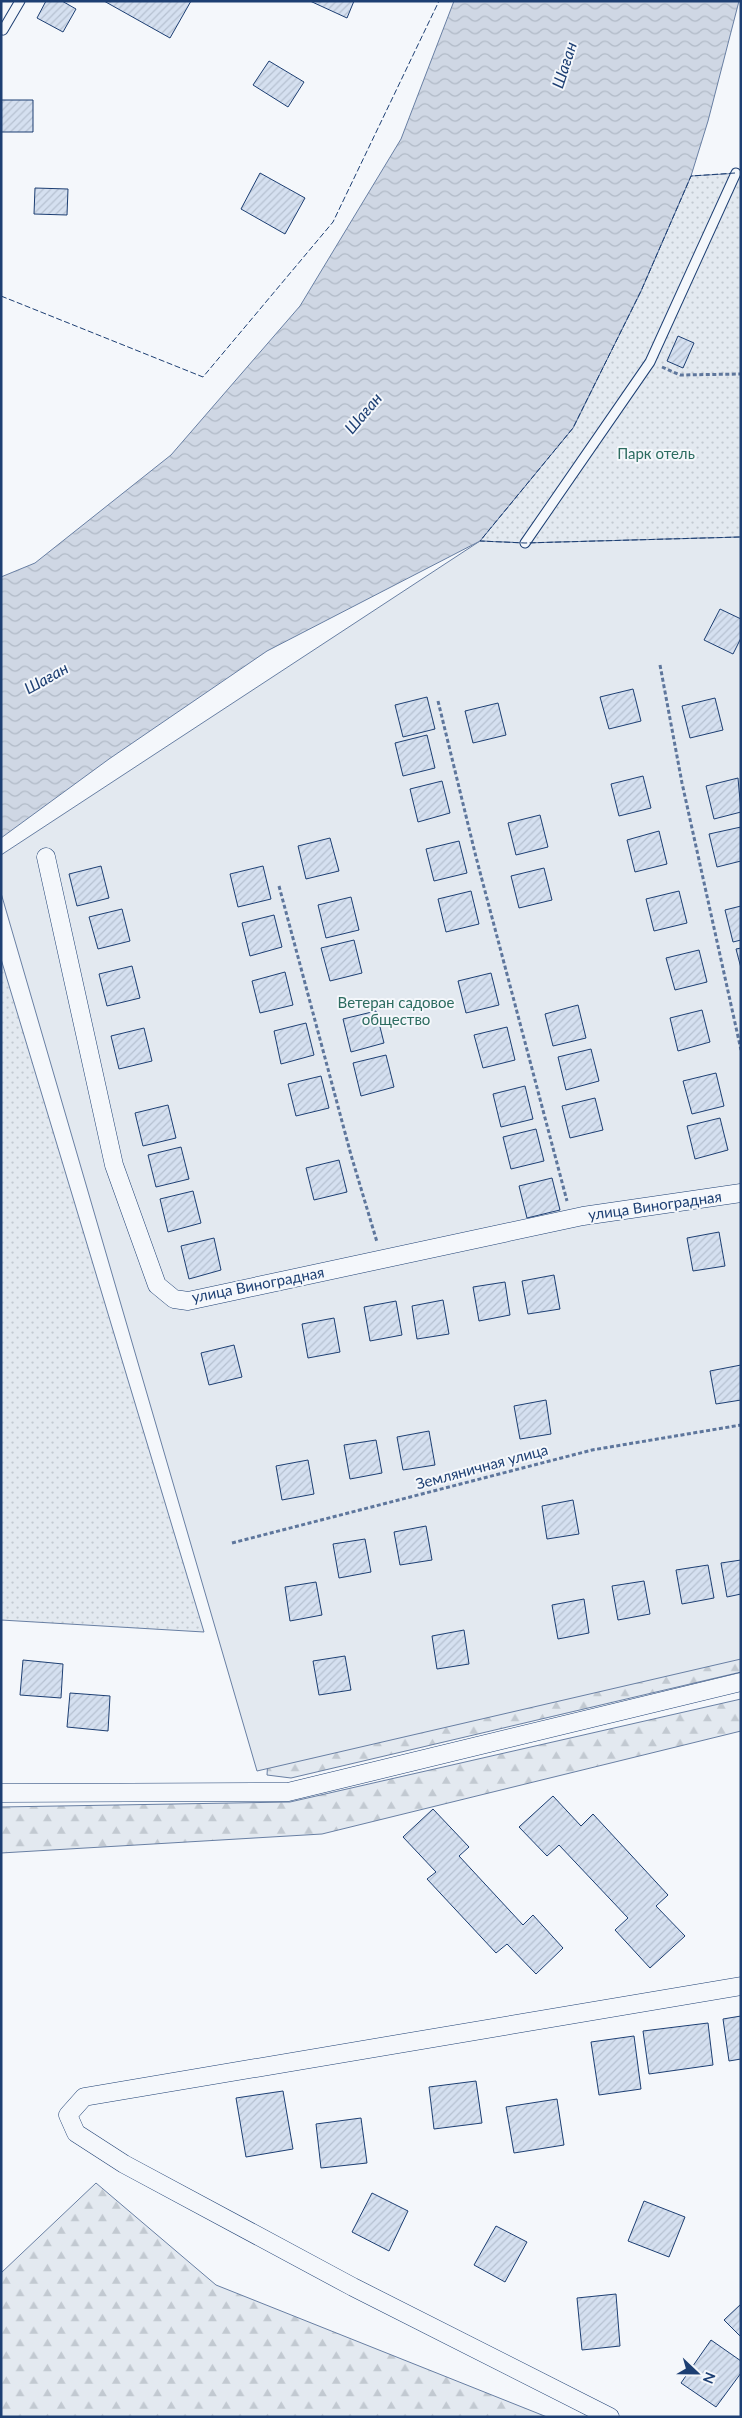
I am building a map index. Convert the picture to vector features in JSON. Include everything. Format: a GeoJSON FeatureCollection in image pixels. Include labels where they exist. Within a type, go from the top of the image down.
{"type":"FeatureCollection","features":[{"type":"Feature","properties":{"kind":"street","name":"улица Виноградная"},"geometry":{"type":"LineString","coordinates":[[46,856],[114,1164],[157,1285],[174,1298],[188,1301],[572,1219],[741,1193]]}},
{"type":"Feature","properties":{"kind":"street"},"geometry":{"type":"LineString","coordinates":[[1,1793],[288,1792],[741,1682]]}},
{"type":"Feature","properties":{"kind":"street"},"geometry":{"type":"LineString","coordinates":[[610,2417],[353,2287],[124,2164],[76,2133],[68,2115],[84,2097],[741,1986]]}},
{"type":"Feature","properties":{"kind":"lane"},"geometry":{"type":"LineString","coordinates":[[1,29],[3,30],[20,1]]}},
{"type":"Feature","properties":{"kind":"lane"},"geometry":{"type":"LineString","coordinates":[[525,543],[650,362],[736,173]]}},
{"type":"Feature","properties":{"kind":"path"},"geometry":{"type":"LineString","coordinates":[[650,362],[680,375],[741,374]]}},
{"type":"Feature","properties":{"kind":"path"},"geometry":{"type":"LineString","coordinates":[[660,665],[682,783],[741,1050]]}},
{"type":"Feature","properties":{"kind":"path"},"geometry":{"type":"LineString","coordinates":[[438,701],[476,857],[572,1219]]}},
{"type":"Feature","properties":{"kind":"path"},"geometry":{"type":"LineString","coordinates":[[279,886],[351,1155],[383,1260]]}},
{"type":"Feature","properties":{"kind":"path","name":"Земляничная улица"},"geometry":{"type":"LineString","coordinates":[[232,1544],[592,1450],[741,1425]]}},
{"type":"Feature","properties":{"kind":"green space","name":"Парк отель"},"geometry":{"type":"Polygon","coordinates":[[[741,173],[741,537],[525,543],[480,541],[573,428],[641,291],[691,176],[741,173]]]}},
{"type":"Feature","properties":{"kind":"green space","name":"Ветеран садовое общество"},"geometry":{"type":"Polygon","coordinates":[[[741,537],[741,1659],[257,1771],[1,893],[1,855],[480,541],[525,543],[741,537]]]}},
{"type":"Feature","properties":{"kind":"green space"},"geometry":{"type":"Polygon","coordinates":[[[1,959],[204,1632],[1,1620],[1,959]]]}},
{"type":"Feature","properties":{"kind":"green space"},"geometry":{"type":"Polygon","coordinates":[[[741,1647],[741,1672],[291,1778],[267,1775],[268,1758],[741,1647]]]}},
{"type":"Feature","properties":{"kind":"green space"},"geometry":{"type":"Polygon","coordinates":[[[741,1699],[741,1731],[322,1834],[1,1853],[1,1807],[290,1802],[741,1699]]]}},
{"type":"Feature","properties":{"kind":"green space"},"geometry":{"type":"Polygon","coordinates":[[[96,2183],[216,2285],[547,2417],[1,2417],[1,2273],[96,2183]]]}},
{"type":"Feature","properties":{"kind":"water","name":"Шаған"},"geometry":{"type":"Polygon","coordinates":[[[454,1],[739,1],[708,121],[691,176],[641,291],[573,428],[480,541],[267,651],[109,759],[1,838],[1,577],[35,563],[171,455],[300,306],[401,139],[454,1]]]}},
{"type":"Feature","properties":{"kind":"building"},"geometry":{"type":"Polygon","coordinates":[[[46,1],[62,1],[76,9],[63,32],[37,18],[46,1]]]}},
{"type":"Feature","properties":{"kind":"building"},"geometry":{"type":"Polygon","coordinates":[[[104,1],[191,1],[170,38],[104,1]]]}},
{"type":"Feature","properties":{"kind":"building"},"geometry":{"type":"Polygon","coordinates":[[[310,1],[354,1],[347,18],[310,1]]]}},
{"type":"Feature","properties":{"kind":"building"},"geometry":{"type":"Polygon","coordinates":[[[269,61],[304,82],[288,107],[253,85],[269,61]]]}},
{"type":"Feature","properties":{"kind":"building"},"geometry":{"type":"Polygon","coordinates":[[[1,100],[33,100],[33,132],[1,132],[1,100]]]}},
{"type":"Feature","properties":{"kind":"building"},"geometry":{"type":"Polygon","coordinates":[[[260,173],[305,198],[285,234],[241,209],[260,173]]]}},
{"type":"Feature","properties":{"kind":"building"},"geometry":{"type":"Polygon","coordinates":[[[35,188],[68,189],[67,215],[34,214],[35,188]]]}},
{"type":"Feature","properties":{"kind":"building"},"geometry":{"type":"Polygon","coordinates":[[[678,336],[694,343],[683,368],[667,361],[678,336]]]}},
{"type":"Feature","properties":{"kind":"building"},"geometry":{"type":"Polygon","coordinates":[[[720,609],[741,619],[741,638],[733,654],[704,640],[720,609]]]}},
{"type":"Feature","properties":{"kind":"building"},"geometry":{"type":"Polygon","coordinates":[[[633,689],[641,721],[609,729],[600,697],[633,689]]]}},
{"type":"Feature","properties":{"kind":"building"},"geometry":{"type":"Polygon","coordinates":[[[427,697],[435,729],[403,737],[395,705],[427,697]]]}},
{"type":"Feature","properties":{"kind":"building"},"geometry":{"type":"Polygon","coordinates":[[[715,698],[723,730],[690,738],[682,706],[715,698]]]}},
{"type":"Feature","properties":{"kind":"building"},"geometry":{"type":"Polygon","coordinates":[[[498,703],[506,735],[473,743],[465,711],[498,703]]]}},
{"type":"Feature","properties":{"kind":"building"},"geometry":{"type":"Polygon","coordinates":[[[427,735],[435,768],[403,776],[395,743],[427,735]]]}},
{"type":"Feature","properties":{"kind":"building"},"geometry":{"type":"Polygon","coordinates":[[[643,776],[651,808],[619,816],[611,784],[643,776]]]}},
{"type":"Feature","properties":{"kind":"building"},"geometry":{"type":"Polygon","coordinates":[[[738,778],[741,812],[714,819],[706,786],[738,778]]]}},
{"type":"Feature","properties":{"kind":"building"},"geometry":{"type":"Polygon","coordinates":[[[442,781],[450,813],[418,822],[410,789],[442,781]]]}},
{"type":"Feature","properties":{"kind":"building"},"geometry":{"type":"Polygon","coordinates":[[[540,815],[548,847],[516,855],[508,823],[540,815]]]}},
{"type":"Feature","properties":{"kind":"building"},"geometry":{"type":"Polygon","coordinates":[[[741,827],[741,861],[717,867],[709,834],[741,827]]]}},
{"type":"Feature","properties":{"kind":"building"},"geometry":{"type":"Polygon","coordinates":[[[659,831],[667,864],[635,872],[627,840],[659,831]]]}},
{"type":"Feature","properties":{"kind":"building"},"geometry":{"type":"Polygon","coordinates":[[[330,838],[339,871],[306,879],[298,846],[330,838]]]}},
{"type":"Feature","properties":{"kind":"building"},"geometry":{"type":"Polygon","coordinates":[[[459,841],[467,873],[434,881],[426,849],[459,841]]]}},
{"type":"Feature","properties":{"kind":"building"},"geometry":{"type":"Polygon","coordinates":[[[101,866],[109,898],[77,906],[69,874],[101,866]]]}},
{"type":"Feature","properties":{"kind":"building"},"geometry":{"type":"Polygon","coordinates":[[[263,866],[271,899],[238,907],[230,874],[263,866]]]}},
{"type":"Feature","properties":{"kind":"building"},"geometry":{"type":"Polygon","coordinates":[[[544,868],[552,900],[519,908],[511,876],[544,868]]]}},
{"type":"Feature","properties":{"kind":"building"},"geometry":{"type":"Polygon","coordinates":[[[471,891],[479,924],[446,932],[438,899],[471,891]]]}},
{"type":"Feature","properties":{"kind":"building"},"geometry":{"type":"Polygon","coordinates":[[[679,891],[687,923],[654,931],[646,899],[679,891]]]}},
{"type":"Feature","properties":{"kind":"building"},"geometry":{"type":"Polygon","coordinates":[[[351,897],[359,930],[326,938],[318,905],[351,897]]]}},
{"type":"Feature","properties":{"kind":"building"},"geometry":{"type":"Polygon","coordinates":[[[741,906],[741,940],[733,942],[725,910],[741,906]]]}},
{"type":"Feature","properties":{"kind":"building"},"geometry":{"type":"Polygon","coordinates":[[[122,909],[130,941],[98,949],[89,917],[122,909]]]}},
{"type":"Feature","properties":{"kind":"building"},"geometry":{"type":"Polygon","coordinates":[[[274,915],[282,947],[250,956],[242,923],[274,915]]]}},
{"type":"Feature","properties":{"kind":"building"},"geometry":{"type":"Polygon","coordinates":[[[354,940],[362,973],[330,981],[321,948],[354,940]]]}},
{"type":"Feature","properties":{"kind":"building"},"geometry":{"type":"Polygon","coordinates":[[[741,948],[741,968],[736,949],[741,948]]]}},
{"type":"Feature","properties":{"kind":"building"},"geometry":{"type":"Polygon","coordinates":[[[699,950],[707,982],[675,990],[666,958],[699,950]]]}},
{"type":"Feature","properties":{"kind":"building"},"geometry":{"type":"Polygon","coordinates":[[[132,966],[140,998],[107,1006],[99,974],[132,966]]]}},
{"type":"Feature","properties":{"kind":"building"},"geometry":{"type":"Polygon","coordinates":[[[285,972],[293,1005],[260,1013],[252,981],[285,972]]]}},
{"type":"Feature","properties":{"kind":"building"},"geometry":{"type":"Polygon","coordinates":[[[491,973],[499,1005],[466,1013],[458,981],[491,973]]]}},
{"type":"Feature","properties":{"kind":"building"},"geometry":{"type":"Polygon","coordinates":[[[578,1005],[586,1038],[553,1046],[545,1014],[578,1005]]]}},
{"type":"Feature","properties":{"kind":"building"},"geometry":{"type":"Polygon","coordinates":[[[702,1010],[710,1042],[678,1051],[670,1018],[702,1010]]]}},
{"type":"Feature","properties":{"kind":"building"},"geometry":{"type":"Polygon","coordinates":[[[376,1011],[384,1043],[351,1052],[343,1019],[376,1011]]]}},
{"type":"Feature","properties":{"kind":"building"},"geometry":{"type":"Polygon","coordinates":[[[306,1023],[314,1055],[281,1064],[274,1031],[306,1023]]]}},
{"type":"Feature","properties":{"kind":"building"},"geometry":{"type":"Polygon","coordinates":[[[507,1027],[515,1060],[483,1068],[474,1035],[507,1027]]]}},
{"type":"Feature","properties":{"kind":"building"},"geometry":{"type":"Polygon","coordinates":[[[144,1028],[152,1061],[119,1069],[111,1036],[144,1028]]]}},
{"type":"Feature","properties":{"kind":"building"},"geometry":{"type":"Polygon","coordinates":[[[591,1049],[599,1081],[566,1090],[558,1057],[591,1049]]]}},
{"type":"Feature","properties":{"kind":"building"},"geometry":{"type":"Polygon","coordinates":[[[386,1055],[394,1087],[361,1096],[353,1063],[386,1055]]]}},
{"type":"Feature","properties":{"kind":"building"},"geometry":{"type":"Polygon","coordinates":[[[716,1073],[724,1106],[692,1114],[683,1081],[716,1073]]]}},
{"type":"Feature","properties":{"kind":"building"},"geometry":{"type":"Polygon","coordinates":[[[321,1076],[329,1108],[296,1116],[288,1084],[321,1076]]]}},
{"type":"Feature","properties":{"kind":"building"},"geometry":{"type":"Polygon","coordinates":[[[525,1086],[533,1119],[501,1127],[493,1094],[525,1086]]]}},
{"type":"Feature","properties":{"kind":"building"},"geometry":{"type":"Polygon","coordinates":[[[595,1098],[603,1130],[570,1138],[562,1106],[595,1098]]]}},
{"type":"Feature","properties":{"kind":"building"},"geometry":{"type":"Polygon","coordinates":[[[168,1105],[176,1138],[143,1146],[135,1113],[168,1105]]]}},
{"type":"Feature","properties":{"kind":"building"},"geometry":{"type":"Polygon","coordinates":[[[720,1118],[728,1150],[695,1159],[687,1126],[720,1118]]]}},
{"type":"Feature","properties":{"kind":"building"},"geometry":{"type":"Polygon","coordinates":[[[536,1129],[544,1161],[511,1169],[503,1137],[536,1129]]]}},
{"type":"Feature","properties":{"kind":"building"},"geometry":{"type":"Polygon","coordinates":[[[181,1147],[189,1179],[156,1187],[148,1155],[181,1147]]]}},
{"type":"Feature","properties":{"kind":"building"},"geometry":{"type":"Polygon","coordinates":[[[339,1160],[347,1192],[314,1200],[306,1168],[339,1160]]]}},
{"type":"Feature","properties":{"kind":"building"},"geometry":{"type":"Polygon","coordinates":[[[552,1178],[560,1210],[527,1218],[519,1186],[552,1178]]]}},
{"type":"Feature","properties":{"kind":"building"},"geometry":{"type":"Polygon","coordinates":[[[193,1191],[201,1223],[168,1232],[160,1199],[193,1191]]]}},
{"type":"Feature","properties":{"kind":"building"},"geometry":{"type":"Polygon","coordinates":[[[719,1232],[725,1266],[693,1271],[687,1238],[719,1232]]]}},
{"type":"Feature","properties":{"kind":"building"},"geometry":{"type":"Polygon","coordinates":[[[214,1238],[221,1270],[189,1279],[181,1246],[214,1238]]]}},
{"type":"Feature","properties":{"kind":"building"},"geometry":{"type":"Polygon","coordinates":[[[554,1275],[560,1309],[528,1314],[522,1281],[554,1275]]]}},
{"type":"Feature","properties":{"kind":"building"},"geometry":{"type":"Polygon","coordinates":[[[505,1282],[510,1315],[479,1321],[473,1287],[505,1282]]]}},
{"type":"Feature","properties":{"kind":"building"},"geometry":{"type":"Polygon","coordinates":[[[443,1300],[449,1334],[417,1339],[412,1306],[443,1300]]]}},
{"type":"Feature","properties":{"kind":"building"},"geometry":{"type":"Polygon","coordinates":[[[396,1301],[402,1335],[370,1341],[364,1307],[396,1301]]]}},
{"type":"Feature","properties":{"kind":"building"},"geometry":{"type":"Polygon","coordinates":[[[334,1318],[340,1352],[308,1358],[302,1324],[334,1318]]]}},
{"type":"Feature","properties":{"kind":"building"},"geometry":{"type":"Polygon","coordinates":[[[234,1345],[242,1377],[209,1385],[201,1353],[234,1345]]]}},
{"type":"Feature","properties":{"kind":"building"},"geometry":{"type":"Polygon","coordinates":[[[741,1365],[741,1400],[716,1404],[710,1371],[741,1365]]]}},
{"type":"Feature","properties":{"kind":"building"},"geometry":{"type":"Polygon","coordinates":[[[546,1400],[551,1434],[520,1439],[514,1406],[546,1400]]]}},
{"type":"Feature","properties":{"kind":"building"},"geometry":{"type":"Polygon","coordinates":[[[429,1431],[435,1465],[403,1470],[397,1437],[429,1431]]]}},
{"type":"Feature","properties":{"kind":"building"},"geometry":{"type":"Polygon","coordinates":[[[376,1440],[382,1473],[350,1479],[344,1445],[376,1440]]]}},
{"type":"Feature","properties":{"kind":"building"},"geometry":{"type":"Polygon","coordinates":[[[308,1460],[314,1494],[282,1500],[276,1466],[308,1460]]]}},
{"type":"Feature","properties":{"kind":"building"},"geometry":{"type":"Polygon","coordinates":[[[573,1500],[579,1534],[547,1539],[542,1506],[573,1500]]]}},
{"type":"Feature","properties":{"kind":"building"},"geometry":{"type":"Polygon","coordinates":[[[426,1526],[432,1560],[400,1565],[394,1532],[426,1526]]]}},
{"type":"Feature","properties":{"kind":"building"},"geometry":{"type":"Polygon","coordinates":[[[365,1539],[371,1572],[339,1578],[333,1544],[365,1539]]]}},
{"type":"Feature","properties":{"kind":"building"},"geometry":{"type":"Polygon","coordinates":[[[741,1560],[741,1594],[727,1597],[721,1563],[741,1560]]]}},
{"type":"Feature","properties":{"kind":"building"},"geometry":{"type":"Polygon","coordinates":[[[708,1565],[714,1598],[682,1604],[676,1570],[708,1565]]]}},
{"type":"Feature","properties":{"kind":"building"},"geometry":{"type":"Polygon","coordinates":[[[644,1581],[650,1614],[618,1620],[612,1586],[644,1581]]]}},
{"type":"Feature","properties":{"kind":"building"},"geometry":{"type":"Polygon","coordinates":[[[316,1582],[322,1615],[290,1621],[285,1587],[316,1582]]]}},
{"type":"Feature","properties":{"kind":"building"},"geometry":{"type":"Polygon","coordinates":[[[584,1599],[589,1633],[558,1639],[552,1605],[584,1599]]]}},
{"type":"Feature","properties":{"kind":"building"},"geometry":{"type":"Polygon","coordinates":[[[464,1630],[469,1664],[437,1669],[432,1636],[464,1630]]]}},
{"type":"Feature","properties":{"kind":"building"},"geometry":{"type":"Polygon","coordinates":[[[345,1656],[351,1690],[319,1695],[313,1661],[345,1656]]]}},
{"type":"Feature","properties":{"kind":"building"},"geometry":{"type":"Polygon","coordinates":[[[23,1660],[63,1664],[61,1698],[20,1695],[23,1660]]]}},
{"type":"Feature","properties":{"kind":"building"},"geometry":{"type":"Polygon","coordinates":[[[70,1693],[110,1696],[108,1731],[67,1727],[70,1693]]]}},
{"type":"Feature","properties":{"kind":"building"},"geometry":{"type":"Polygon","coordinates":[[[553,1796],[581,1826],[593,1814],[668,1895],[656,1906],[685,1936],[650,1968],[615,1930],[628,1918],[559,1845],[547,1856],[519,1827],[553,1796]]]}},
{"type":"Feature","properties":{"kind":"building"},"geometry":{"type":"Polygon","coordinates":[[[433,1809],[469,1847],[459,1856],[523,1925],[533,1915],[563,1948],[536,1974],[507,1944],[496,1953],[427,1879],[436,1872],[403,1837],[433,1809]]]}},
{"type":"Feature","properties":{"kind":"building"},"geometry":{"type":"Polygon","coordinates":[[[741,2016],[741,2059],[729,2061],[723,2019],[741,2016]]]}},
{"type":"Feature","properties":{"kind":"building"},"geometry":{"type":"Polygon","coordinates":[[[708,2023],[713,2065],[649,2074],[643,2031],[708,2023]]]}},
{"type":"Feature","properties":{"kind":"building"},"geometry":{"type":"Polygon","coordinates":[[[634,2036],[641,2089],[599,2095],[591,2042],[634,2036]]]}},
{"type":"Feature","properties":{"kind":"building"},"geometry":{"type":"Polygon","coordinates":[[[476,2081],[482,2123],[434,2129],[429,2087],[476,2081]]]}},
{"type":"Feature","properties":{"kind":"building"},"geometry":{"type":"Polygon","coordinates":[[[283,2091],[293,2149],[246,2157],[236,2098],[283,2091]]]}},
{"type":"Feature","properties":{"kind":"building"},"geometry":{"type":"Polygon","coordinates":[[[557,2099],[564,2145],[514,2153],[506,2107],[557,2099]]]}},
{"type":"Feature","properties":{"kind":"building"},"geometry":{"type":"Polygon","coordinates":[[[361,2118],[367,2163],[321,2168],[316,2124],[361,2118]]]}},
{"type":"Feature","properties":{"kind":"building"},"geometry":{"type":"Polygon","coordinates":[[[372,2193],[408,2211],[389,2251],[352,2232],[372,2193]]]}},
{"type":"Feature","properties":{"kind":"building"},"geometry":{"type":"Polygon","coordinates":[[[644,2201],[685,2217],[669,2257],[628,2241],[644,2201]]]}},
{"type":"Feature","properties":{"kind":"building"},"geometry":{"type":"Polygon","coordinates":[[[496,2226],[527,2242],[505,2282],[474,2265],[496,2226]]]}},
{"type":"Feature","properties":{"kind":"building"},"geometry":{"type":"Polygon","coordinates":[[[616,2294],[620,2346],[582,2350],[577,2298],[616,2294]]]}},
{"type":"Feature","properties":{"kind":"building"},"geometry":{"type":"Polygon","coordinates":[[[741,2304],[741,2337],[724,2320],[741,2304]]]}},
{"type":"Feature","properties":{"kind":"building"},"geometry":{"type":"Polygon","coordinates":[[[711,2340],[741,2361],[741,2373],[716,2407],[681,2383],[711,2340]]]}},
{"type":"Feature","properties":{"kind":"fence"},"geometry":{"type":"LineString","coordinates":[[1,296],[203,377],[333,222],[439,1]]}},
{"type":"Feature","properties":{"kind":"fence"},"geometry":{"type":"LineString","coordinates":[[735,173],[691,176],[641,291],[573,428],[480,541],[525,543],[741,537]]}}]}
